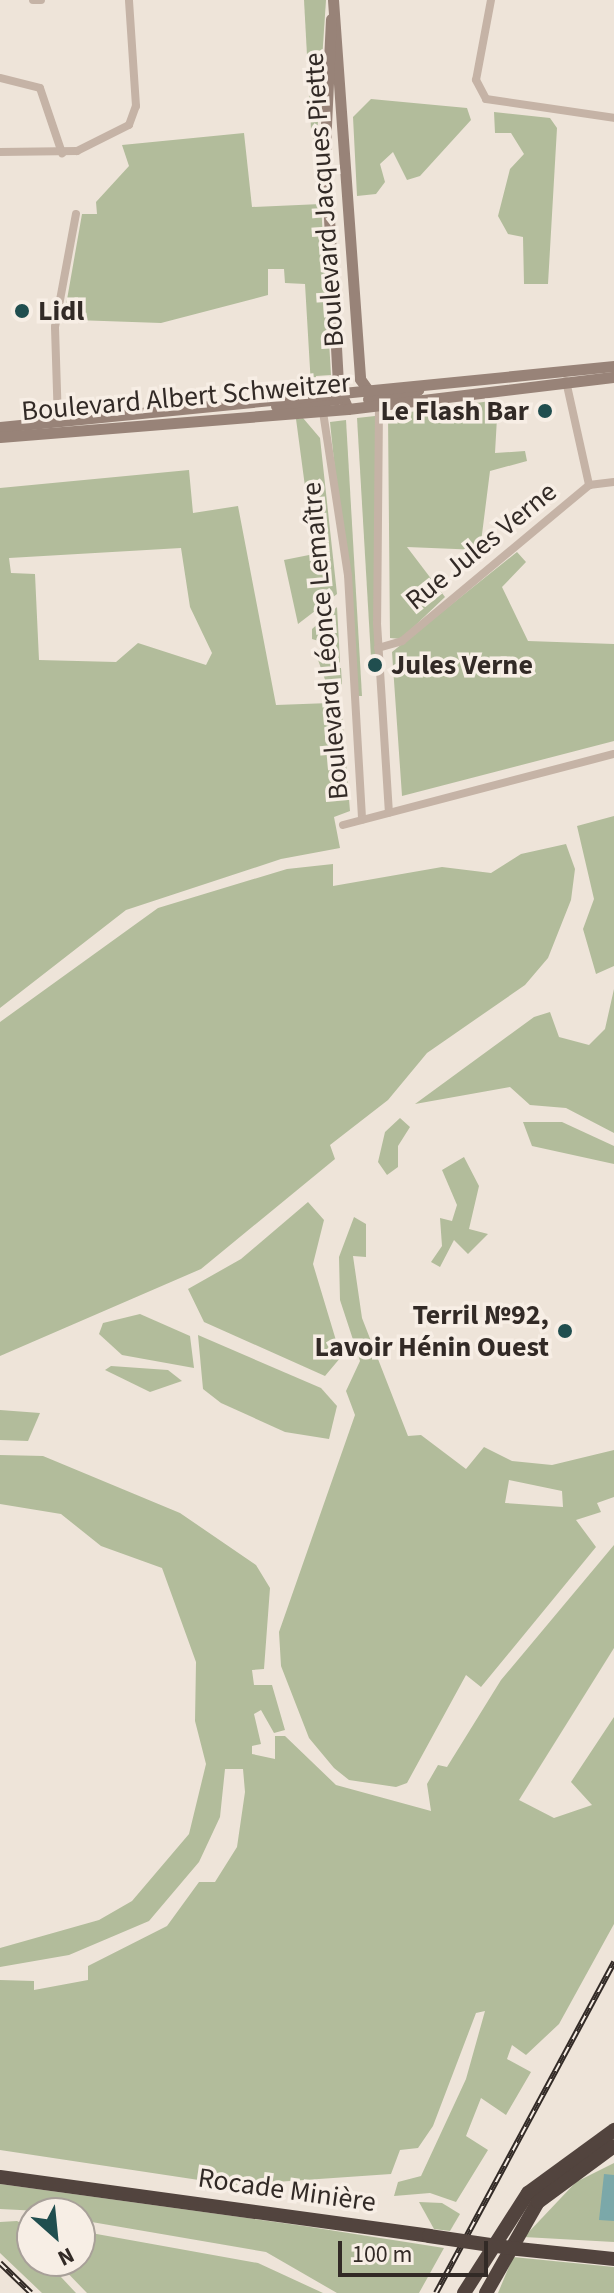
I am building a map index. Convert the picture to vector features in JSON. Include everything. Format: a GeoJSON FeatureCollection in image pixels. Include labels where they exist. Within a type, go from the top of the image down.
{"type":"FeatureCollection","features":[{"type":"Feature","properties":{"kind":"highway"},"geometry":{"type":"LineString","coordinates":[[464,2293],[528,2193],[614,2130]]}},
{"type":"Feature","properties":{"kind":"highway"},"geometry":{"type":"LineString","coordinates":[[486,2293],[538,2202],[614,2146]]}},
{"type":"Feature","properties":{"kind":"highway","name":"Rocade Minière"},"geometry":{"type":"LineString","coordinates":[[0,2177],[518,2249],[614,2259]]}},
{"type":"Feature","properties":{"kind":"main road","name":"Boulevard Jacques Piette"},"geometry":{"type":"LineString","coordinates":[[333,3],[371,398]]}},
{"type":"Feature","properties":{"kind":"main road","name":"Boulevard Jacques Piette"},"geometry":{"type":"LineString","coordinates":[[333,3],[324,112],[336,403]]}},
{"type":"Feature","properties":{"kind":"main road","name":"Boulevard Albert Schweitzer"},"geometry":{"type":"LineString","coordinates":[[0,427],[253,413],[566,376],[614,366]]}},
{"type":"Feature","properties":{"kind":"main road","name":"Boulevard Albert Schweitzer"},"geometry":{"type":"LineString","coordinates":[[0,437],[58,426],[336,403],[449,382],[566,376],[614,377]]}},
{"type":"Feature","properties":{"kind":"street"},"geometry":{"type":"LineString","coordinates":[[33,0],[41,0]]}},
{"type":"Feature","properties":{"kind":"street"},"geometry":{"type":"LineString","coordinates":[[0,152],[62,153],[101,144],[129,125],[136,106],[129,0]]}},
{"type":"Feature","properties":{"kind":"street"},"geometry":{"type":"LineString","coordinates":[[491,0],[476,80],[486,99],[614,118]]}},
{"type":"Feature","properties":{"kind":"street"},"geometry":{"type":"LineString","coordinates":[[0,78],[40,88],[62,153]]}},
{"type":"Feature","properties":{"kind":"street"},"geometry":{"type":"LineString","coordinates":[[58,426],[55,327],[76,214]]}},
{"type":"Feature","properties":{"kind":"street"},"geometry":{"type":"LineString","coordinates":[[566,376],[589,485]]}},
{"type":"Feature","properties":{"kind":"street","name":"Boulevard Léonce Lemaître"},"geometry":{"type":"LineString","coordinates":[[371,398],[378,648],[389,813]]}},
{"type":"Feature","properties":{"kind":"street","name":"Boulevard Léonce Lemaître"},"geometry":{"type":"LineString","coordinates":[[336,403],[362,820]]}},
{"type":"Feature","properties":{"kind":"street","name":"Rue Jules Verne"},"geometry":{"type":"LineString","coordinates":[[378,648],[402,641],[589,485],[614,482]]}},
{"type":"Feature","properties":{"kind":"street"},"geometry":{"type":"LineString","coordinates":[[343,825],[614,754]]}},
{"type":"Feature","properties":{"kind":"green space"},"geometry":{"type":"Polygon","coordinates":[[[304,0],[326,0],[316,151],[311,129],[304,0]]]}},
{"type":"Feature","properties":{"kind":"green space"},"geometry":{"type":"Polygon","coordinates":[[[371,99],[467,108],[471,120],[420,176],[407,180],[393,152],[380,164],[385,182],[376,194],[357,196],[353,117],[371,99]]]}},
{"type":"Feature","properties":{"kind":"green space"},"geometry":{"type":"Polygon","coordinates":[[[494,112],[550,118],[557,128],[548,284],[524,284],[523,237],[508,234],[498,216],[510,169],[524,154],[511,133],[495,133],[494,112]]]}},
{"type":"Feature","properties":{"kind":"green space"},"geometry":{"type":"Polygon","coordinates":[[[244,133],[252,207],[321,204],[331,375],[316,376],[316,385],[311,386],[305,284],[285,283],[284,269],[268,269],[268,295],[161,323],[75,320],[65,311],[82,214],[97,214],[96,202],[129,166],[122,145],[244,133]]]}},
{"type":"Feature","properties":{"kind":"green space"},"geometry":{"type":"Polygon","coordinates":[[[498,400],[495,453],[525,451],[527,461],[490,471],[480,550],[407,547],[445,597],[401,639],[390,638],[388,415],[498,400]]]}},
{"type":"Feature","properties":{"kind":"green space"},"geometry":{"type":"Polygon","coordinates":[[[375,416],[376,657],[371,657],[357,418],[375,416]]]}},
{"type":"Feature","properties":{"kind":"green space"},"geometry":{"type":"Polygon","coordinates":[[[303,418],[320,438],[337,594],[298,624],[284,560],[314,554],[296,419],[303,418]]]}},
{"type":"Feature","properties":{"kind":"green space"},"geometry":{"type":"Polygon","coordinates":[[[346,420],[362,696],[358,696],[330,422],[346,420]]]}},
{"type":"Feature","properties":{"kind":"green space"},"geometry":{"type":"Polygon","coordinates":[[[189,470],[193,513],[238,506],[276,705],[330,703],[342,714],[350,811],[334,817],[340,848],[281,859],[126,910],[0,1008],[0,488],[189,470]],[[181,548],[9,558],[11,573],[35,574],[39,660],[116,662],[138,643],[206,665],[212,653],[190,607],[181,548]]]}},
{"type":"Feature","properties":{"kind":"green space"},"geometry":{"type":"Polygon","coordinates":[[[517,552],[526,562],[502,587],[528,641],[614,644],[614,741],[402,796],[392,652],[517,552]]]}},
{"type":"Feature","properties":{"kind":"green space"},"geometry":{"type":"Polygon","coordinates":[[[337,607],[340,662],[333,668],[341,668],[342,684],[329,691],[317,657],[322,642],[312,639],[312,629],[337,607]]]}},
{"type":"Feature","properties":{"kind":"green space"},"geometry":{"type":"Polygon","coordinates":[[[614,816],[614,966],[596,974],[583,929],[594,899],[577,826],[614,816]]]}},
{"type":"Feature","properties":{"kind":"green space"},"geometry":{"type":"Polygon","coordinates":[[[566,844],[575,869],[571,900],[548,958],[525,985],[427,1053],[388,1100],[330,1145],[335,1159],[201,1269],[0,1356],[0,1022],[158,908],[287,869],[333,864],[333,886],[442,867],[491,873],[521,854],[566,844]]]}},
{"type":"Feature","properties":{"kind":"green space"},"geometry":{"type":"Polygon","coordinates":[[[614,989],[614,1133],[566,1108],[530,1105],[510,1087],[415,1104],[534,1017],[550,1012],[559,1037],[589,1045],[605,1029],[614,989]]]}},
{"type":"Feature","properties":{"kind":"green space"},"geometry":{"type":"Polygon","coordinates":[[[400,1118],[410,1127],[398,1146],[398,1167],[387,1175],[378,1162],[385,1132],[400,1118]]]}},
{"type":"Feature","properties":{"kind":"green space"},"geometry":{"type":"Polygon","coordinates":[[[523,1122],[562,1122],[614,1146],[614,1164],[532,1146],[523,1122]]]}},
{"type":"Feature","properties":{"kind":"green space"},"geometry":{"type":"Polygon","coordinates":[[[464,1157],[479,1186],[469,1229],[488,1234],[468,1254],[454,1240],[440,1267],[431,1262],[442,1246],[440,1218],[452,1221],[457,1205],[442,1170],[464,1157]]]}},
{"type":"Feature","properties":{"kind":"green space"},"geometry":{"type":"Polygon","coordinates":[[[308,1202],[324,1220],[313,1264],[341,1357],[325,1376],[204,1322],[188,1289],[241,1259],[308,1202]]]}},
{"type":"Feature","properties":{"kind":"green space"},"geometry":{"type":"Polygon","coordinates":[[[354,1217],[366,1224],[366,1257],[353,1256],[362,1318],[408,1436],[421,1435],[466,1469],[484,1447],[512,1461],[552,1465],[614,1450],[614,1497],[597,1503],[601,1512],[576,1520],[596,1547],[481,1687],[466,1675],[407,1783],[396,1787],[349,1780],[334,1768],[309,1738],[281,1666],[279,1632],[355,1415],[346,1391],[360,1361],[340,1300],[339,1257],[354,1217]],[[509,1480],[505,1503],[563,1507],[562,1491],[509,1480]]]}},
{"type":"Feature","properties":{"kind":"green space"},"geometry":{"type":"Polygon","coordinates":[[[140,1314],[190,1336],[194,1368],[122,1355],[99,1334],[103,1323],[140,1314]]]}},
{"type":"Feature","properties":{"kind":"green space"},"geometry":{"type":"Polygon","coordinates":[[[198,1335],[321,1388],[337,1406],[329,1439],[285,1432],[221,1403],[203,1389],[198,1335]]]}},
{"type":"Feature","properties":{"kind":"green space"},"geometry":{"type":"Polygon","coordinates":[[[111,1366],[168,1370],[182,1381],[150,1392],[105,1370],[111,1366]]]}},
{"type":"Feature","properties":{"kind":"green space"},"geometry":{"type":"Polygon","coordinates":[[[0,1410],[40,1413],[28,1441],[0,1440],[0,1410]]]}},
{"type":"Feature","properties":{"kind":"green space"},"geometry":{"type":"Polygon","coordinates":[[[0,1455],[43,1456],[180,1513],[256,1565],[270,1588],[264,1669],[252,1670],[254,1685],[272,1685],[285,1730],[274,1733],[261,1710],[254,1714],[261,1744],[252,1746],[252,1754],[275,1759],[275,1736],[285,1736],[336,1785],[431,1811],[427,1784],[438,1765],[447,1767],[501,1680],[614,1545],[614,1648],[519,1800],[554,1818],[592,1805],[571,1782],[614,1717],[614,1924],[559,2024],[526,2055],[512,2045],[507,2059],[531,2072],[506,2115],[481,2098],[466,2136],[488,2150],[456,2202],[430,2193],[394,2196],[398,2182],[421,2176],[466,2079],[485,2011],[476,2013],[433,2126],[418,2148],[400,2150],[391,2174],[232,2185],[0,2150],[0,1980],[34,1981],[34,1990],[88,1980],[88,1966],[167,1926],[199,1882],[215,1882],[237,1847],[245,1792],[243,1769],[225,1769],[220,1817],[199,1862],[149,1921],[69,1955],[0,1967],[0,1948],[99,1920],[132,1901],[189,1834],[206,1764],[195,1721],[196,1662],[162,1568],[101,1546],[61,1514],[0,1504],[0,1455]]]}},
{"type":"Feature","properties":{"kind":"green space"},"geometry":{"type":"Polygon","coordinates":[[[614,2163],[614,2242],[524,2237],[576,2182],[614,2163]]]}},
{"type":"Feature","properties":{"kind":"green space"},"geometry":{"type":"Polygon","coordinates":[[[0,2184],[94,2197],[16,2197],[16,2210],[0,2209],[0,2184]]]}},
{"type":"Feature","properties":{"kind":"green space"},"geometry":{"type":"Polygon","coordinates":[[[96,2197],[444,2248],[419,2293],[337,2293],[266,2252],[96,2223],[96,2197]]]}},
{"type":"Feature","properties":{"kind":"green space"},"geometry":{"type":"Polygon","coordinates":[[[419,2202],[442,2203],[460,2214],[450,2231],[434,2229],[419,2202]]]}},
{"type":"Feature","properties":{"kind":"green space"},"geometry":{"type":"Polygon","coordinates":[[[16,2221],[16,2268],[0,2253],[0,2222],[16,2221]]]}},
{"type":"Feature","properties":{"kind":"green space"},"geometry":{"type":"Polygon","coordinates":[[[96,2234],[258,2263],[323,2293],[87,2293],[72,2277],[96,2277],[96,2234]]]}},
{"type":"Feature","properties":{"kind":"green space"},"geometry":{"type":"Polygon","coordinates":[[[513,2257],[614,2267],[614,2293],[498,2293],[513,2257]]]}},
{"type":"Feature","properties":{"kind":"green space"},"geometry":{"type":"Polygon","coordinates":[[[25,2277],[61,2277],[76,2293],[42,2293],[25,2277]]]}},
{"type":"Feature","properties":{"kind":"water"},"geometry":{"type":"Polygon","coordinates":[[[604,2174],[614,2175],[614,2221],[599,2220],[604,2174]]]}},
{"type":"Feature","properties":{"kind":"railway"},"geometry":{"type":"LineString","coordinates":[[436,2293],[614,1962]]}},
{"type":"Feature","properties":{"kind":"railway"},"geometry":{"type":"LineString","coordinates":[[0,2263],[31,2293]]}},
{"type":"Feature","properties":{"kind":"place","name":"Lidl"},"geometry":{"type":"Point","coordinates":[22,311]}},
{"type":"Feature","properties":{"kind":"place","name":"Le Flash Bar"},"geometry":{"type":"Point","coordinates":[545,411]}},
{"type":"Feature","properties":{"kind":"place","name":"Jules Verne"},"geometry":{"type":"Point","coordinates":[375,665]}},
{"type":"Feature","properties":{"kind":"place","name":"Terril №92, Lavoir Hénin Ouest"},"geometry":{"type":"Point","coordinates":[565,1331]}}]}
